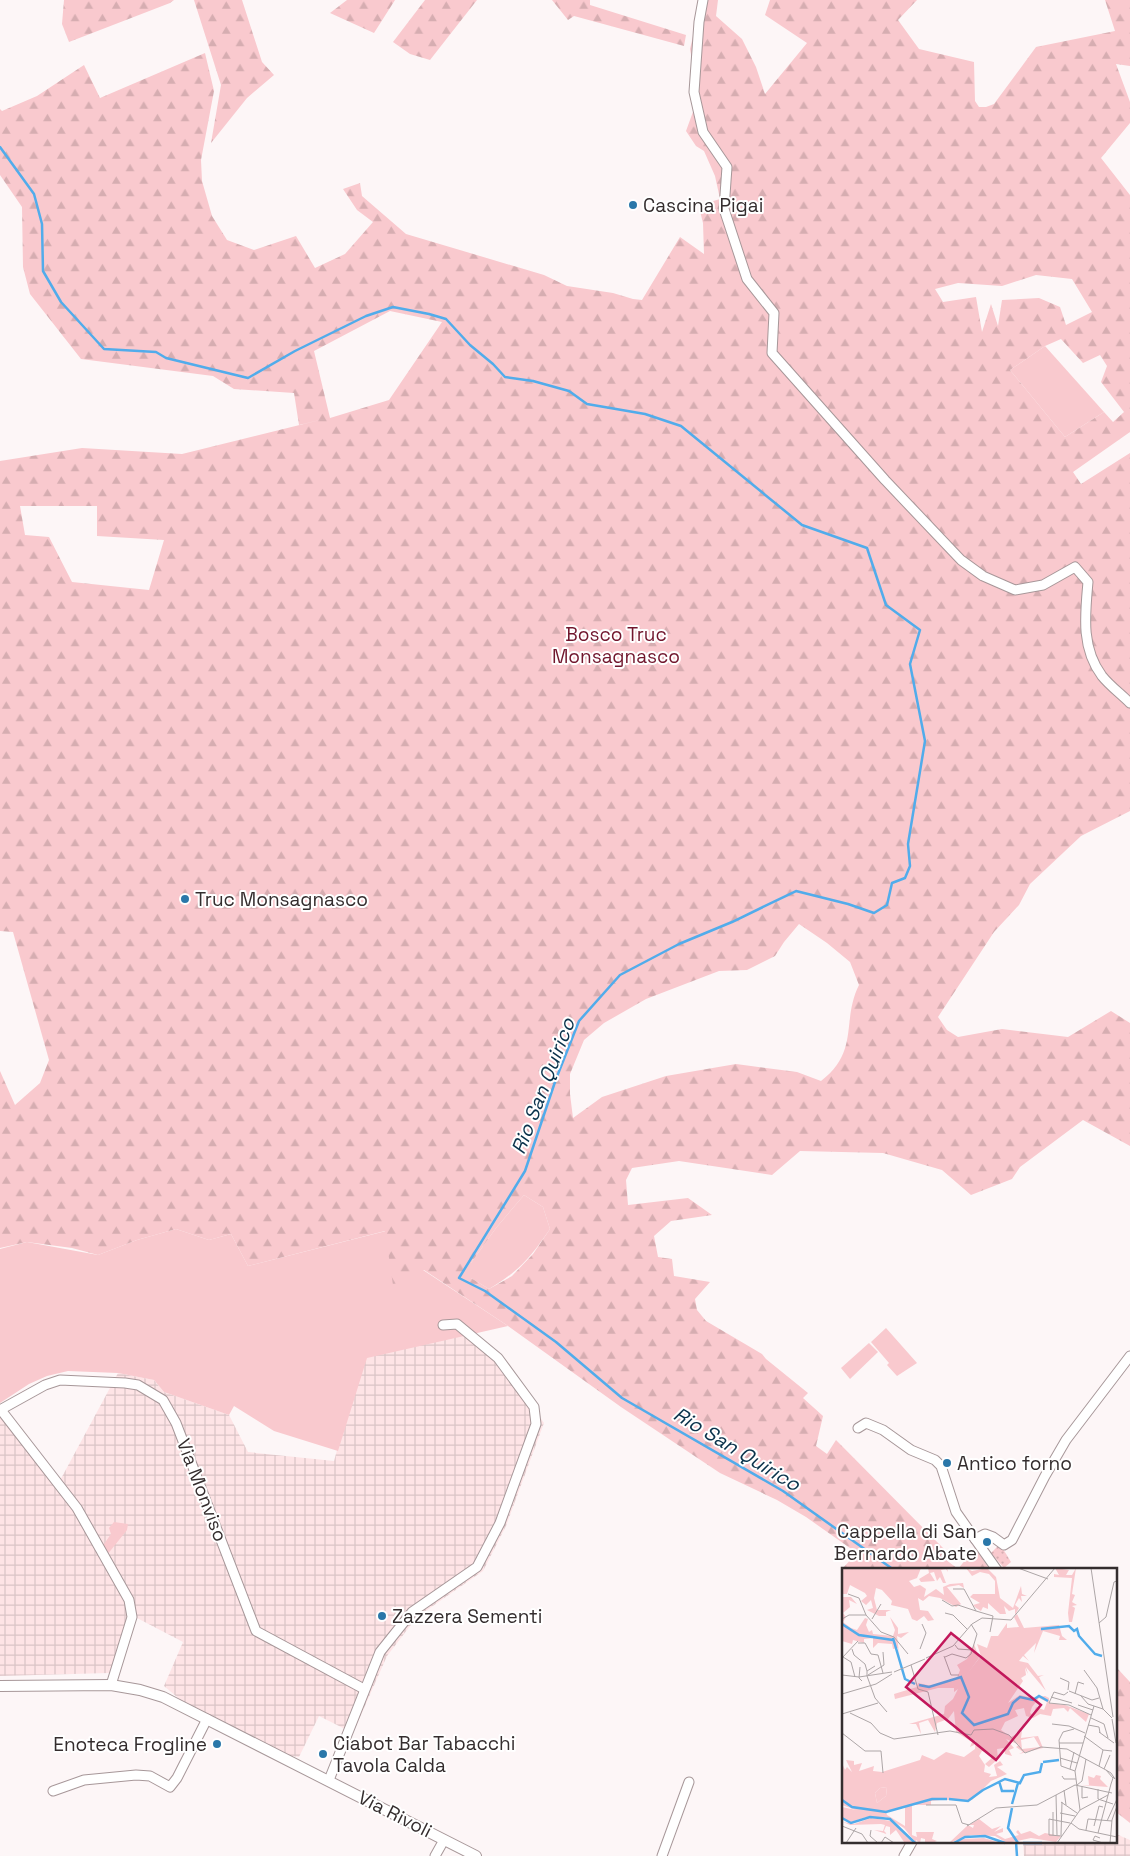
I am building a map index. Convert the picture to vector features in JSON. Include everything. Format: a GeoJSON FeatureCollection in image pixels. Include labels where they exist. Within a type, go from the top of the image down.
{"type":"FeatureCollection","features":[{"type":"Feature","properties":{"kind":"street"},"geometry":{"type":"LineString","coordinates":[[703,0],[699,22],[694,92],[704,132],[727,166],[724,209],[747,279],[774,312],[772,353],[960,560],[983,576],[1015,590],[1043,585],[1074,568],[1088,582],[1084,620],[1089,654],[1103,676],[1130,703]]}},
{"type":"Feature","properties":{"kind":"street"},"geometry":{"type":"LineString","coordinates":[[329,1780],[380,1652],[412,1612],[477,1567],[500,1523],[536,1424],[534,1407],[498,1358],[457,1324],[443,1325]]}},
{"type":"Feature","properties":{"kind":"street"},"geometry":{"type":"LineString","coordinates":[[975,1539],[985,1534],[1004,1545],[1012,1540],[1066,1440],[1130,1356]]}},
{"type":"Feature","properties":{"kind":"street","name":"Via Monviso"},"geometry":{"type":"LineString","coordinates":[[0,1410],[45,1385],[60,1380],[138,1384],[163,1400],[176,1423],[256,1631],[364,1689]]}},
{"type":"Feature","properties":{"kind":"street"},"geometry":{"type":"LineString","coordinates":[[0,1410],[77,1508],[129,1600],[132,1617],[111,1686]]}},
{"type":"Feature","properties":{"kind":"street"},"geometry":{"type":"LineString","coordinates":[[858,1428],[866,1424],[874,1426],[912,1450],[935,1460],[941,1466],[956,1512],[996,1568]]}},
{"type":"Feature","properties":{"kind":"street","name":"Via Rivoli"},"geometry":{"type":"LineString","coordinates":[[0,1686],[111,1686],[140,1690],[164,1697],[476,1856]]}},
{"type":"Feature","properties":{"kind":"street"},"geometry":{"type":"LineString","coordinates":[[53,1791],[84,1780],[136,1775],[155,1777],[170,1787],[177,1778],[207,1719]]}},
{"type":"Feature","properties":{"kind":"street"},"geometry":{"type":"LineString","coordinates":[[662,1856],[689,1782]]}},
{"type":"Feature","properties":{"kind":"street"},"geometry":{"type":"LineString","coordinates":[[435,1856],[444,1840]]}},
{"type":"Feature","properties":{"kind":"street"},"geometry":{"type":"LineString","coordinates":[[904,1856],[911,1844]]}},
{"type":"Feature","properties":{"kind":"shaded area"},"geometry":{"type":"Polygon","coordinates":[[[444,1316],[503,1365],[544,1423],[506,1526],[483,1571],[417,1617],[387,1656],[353,1733],[319,1716],[299,1757],[260,1752],[209,1724],[164,1686],[183,1642],[137,1618],[109,1673],[0,1676],[0,1408],[57,1486],[118,1373],[154,1380],[164,1392],[229,1415],[248,1452],[334,1461],[361,1353],[444,1316]]]}},
{"type":"Feature","properties":{"kind":"shaded area"},"geometry":{"type":"Polygon","coordinates":[[[1118,1835],[1130,1840],[1130,1856],[1024,1856],[1023,1844],[1118,1844],[1118,1835]]]}},
{"type":"Feature","properties":{"kind":"green space"},"geometry":{"type":"Polygon","coordinates":[[[64,0],[174,0],[69,42],[62,24],[64,0]]]}},
{"type":"Feature","properties":{"kind":"green space"},"geometry":{"type":"Polygon","coordinates":[[[194,0],[242,0],[262,62],[274,75],[247,98],[211,143],[221,85],[194,0]]]}},
{"type":"Feature","properties":{"kind":"green space"},"geometry":{"type":"Polygon","coordinates":[[[347,0],[395,0],[374,33],[330,13],[347,0]]]}},
{"type":"Feature","properties":{"kind":"green space"},"geometry":{"type":"Polygon","coordinates":[[[425,0],[477,0],[430,60],[410,54],[393,42],[425,0]]]}},
{"type":"Feature","properties":{"kind":"green space"},"geometry":{"type":"Polygon","coordinates":[[[552,0],[590,0],[590,5],[686,35],[684,46],[574,16],[568,20],[552,0]]]}},
{"type":"Feature","properties":{"kind":"green space","name":"Bosco Truc Monsagnasco"},"geometry":{"type":"Polygon","coordinates":[[[698,0],[718,0],[716,16],[742,39],[756,67],[765,94],[807,43],[765,15],[770,0],[917,0],[898,20],[919,49],[974,62],[975,101],[979,107],[986,107],[994,104],[1036,47],[1115,31],[1105,0],[1130,0],[1130,66],[1116,64],[1130,102],[1130,123],[1101,158],[1130,195],[1130,432],[1073,472],[1081,484],[1130,453],[1130,811],[1081,836],[1030,884],[1019,905],[994,932],[938,1017],[947,1030],[958,1037],[1002,1029],[1068,1037],[1111,1011],[1130,1023],[1130,1146],[1083,1120],[1020,1167],[1012,1179],[971,1195],[942,1170],[883,1153],[800,1151],[772,1175],[679,1161],[632,1168],[626,1180],[628,1205],[688,1198],[712,1215],[671,1221],[654,1236],[658,1257],[672,1259],[674,1276],[710,1282],[695,1299],[697,1310],[706,1321],[762,1354],[808,1393],[803,1398],[823,1416],[816,1446],[827,1454],[836,1440],[945,1550],[941,1556],[957,1568],[843,1568],[857,1553],[806,1517],[777,1500],[720,1473],[621,1407],[508,1326],[424,1270],[393,1285],[385,1231],[248,1266],[231,1234],[209,1240],[176,1229],[137,1240],[98,1255],[72,1248],[27,1242],[0,1248],[0,1071],[15,1105],[40,1083],[49,1060],[13,932],[0,931],[0,461],[82,448],[182,454],[328,418],[299,425],[294,393],[234,389],[213,376],[81,359],[30,294],[23,267],[22,207],[0,175],[0,109],[2,111],[37,96],[84,65],[100,98],[205,53],[214,91],[201,160],[202,181],[212,216],[227,240],[254,250],[296,236],[315,268],[345,254],[373,222],[357,210],[343,189],[360,183],[362,196],[406,234],[544,275],[567,286],[613,293],[642,300],[680,237],[704,254],[703,223],[700,211],[710,202],[720,199],[715,176],[704,151],[696,146],[686,131],[694,109],[693,65],[690,49],[697,20],[698,0]],[[1036,275],[1002,286],[958,283],[935,289],[943,302],[976,297],[982,332],[991,304],[998,326],[1002,300],[1039,298],[1060,307],[1066,325],[1092,312],[1072,279],[1036,275]],[[390,311],[314,351],[330,418],[389,400],[442,322],[390,311]],[[1061,339],[1045,346],[1010,370],[1065,437],[1104,412],[1113,422],[1124,412],[1101,382],[1107,366],[1100,355],[1083,363],[1061,339]],[[20,506],[25,535],[49,537],[72,582],[149,590],[164,540],[97,536],[97,506],[20,506]],[[799,924],[775,956],[747,970],[719,971],[646,999],[604,1023],[584,1040],[570,1074],[573,1118],[602,1097],[666,1076],[736,1064],[797,1072],[821,1081],[833,1070],[841,1058],[848,1035],[854,998],[859,985],[850,962],[799,924]],[[524,1195],[496,1228],[471,1263],[471,1278],[489,1289],[512,1276],[533,1254],[550,1229],[543,1207],[524,1195]]]}},
{"type":"Feature","properties":{"kind":"green space"},"geometry":{"type":"Polygon","coordinates":[[[1045,346],[1104,412],[1065,437],[1010,370],[1045,346]]]}},
{"type":"Feature","properties":{"kind":"green space"},"geometry":{"type":"Polygon","coordinates":[[[524,1195],[543,1207],[550,1229],[523,1263],[489,1289],[471,1278],[471,1263],[496,1228],[524,1195]]]}},
{"type":"Feature","properties":{"kind":"green space"},"geometry":{"type":"Polygon","coordinates":[[[176,1229],[209,1240],[231,1234],[248,1266],[386,1231],[423,1270],[508,1326],[367,1358],[338,1451],[274,1431],[234,1406],[229,1415],[164,1392],[154,1380],[118,1373],[68,1371],[47,1376],[29,1384],[0,1403],[0,1249],[27,1242],[98,1255],[137,1240],[176,1229]]]}},
{"type":"Feature","properties":{"kind":"green space"},"geometry":{"type":"Polygon","coordinates":[[[886,1328],[917,1363],[897,1376],[887,1365],[889,1363],[871,1342],[886,1328]]]}},
{"type":"Feature","properties":{"kind":"green space"},"geometry":{"type":"Polygon","coordinates":[[[869,1343],[878,1352],[850,1379],[841,1368],[869,1343]]]}},
{"type":"Feature","properties":{"kind":"green space"},"geometry":{"type":"Polygon","coordinates":[[[114,1522],[128,1524],[127,1530],[107,1555],[102,1547],[111,1534],[109,1528],[114,1522]]]}},
{"type":"Feature","properties":{"kind":"green space"},"geometry":{"type":"Polygon","coordinates":[[[1000,1544],[1011,1562],[1004,1568],[991,1553],[1000,1544]]]}},
{"type":"Feature","properties":{"kind":"green space","name":"Bosco Truc Monsagnasco"},"geometry":{"type":"Polygon","coordinates":[[[975,1548],[989,1568],[959,1568],[975,1548]]]}},
{"type":"Feature","properties":{"kind":"green space"},"geometry":{"type":"Polygon","coordinates":[[[1118,1669],[1130,1682],[1130,1823],[1118,1814],[1118,1669]]]}},
{"type":"Feature","properties":{"kind":"waterway","name":"Rio San Quirico"},"geometry":{"type":"LineString","coordinates":[[0,147],[34,194],[42,224],[43,271],[61,302],[104,349],[156,352],[166,358],[248,378],[295,351],[366,316],[393,307],[446,319],[470,345],[505,377],[533,381],[569,391],[587,404],[645,414],[681,426],[802,525],[867,548],[886,605],[920,630],[910,664],[925,741],[908,844],[910,866],[905,878],[892,883],[887,905],[874,913],[848,904],[796,891],[732,922],[679,944],[620,975],[579,1021],[556,1079],[525,1171],[459,1278],[485,1291],[556,1342],[622,1398],[783,1491],[891,1568]]}},
{"type":"Feature","properties":{"kind":"waterway","name":"Rio San Quirico"},"geometry":{"type":"LineString","coordinates":[[1016,1844],[1017,1856]]}},
{"type":"Feature","properties":{"kind":"place","name":"Cascina Pigai"},"geometry":{"type":"Point","coordinates":[633,205]}},
{"type":"Feature","properties":{"kind":"place","name":"Truc Monsagnasco"},"geometry":{"type":"Point","coordinates":[185,899]}},
{"type":"Feature","properties":{"kind":"place","name":"Antico forno"},"geometry":{"type":"Point","coordinates":[947,1463]}},
{"type":"Feature","properties":{"kind":"place","name":"Cappella di San Bernardo Abate"},"geometry":{"type":"Point","coordinates":[987,1542]}},
{"type":"Feature","properties":{"kind":"place","name":"Zazzera Sementi"},"geometry":{"type":"Point","coordinates":[382,1616]}},
{"type":"Feature","properties":{"kind":"place","name":"Enoteca Frogline"},"geometry":{"type":"Point","coordinates":[217,1744]}},
{"type":"Feature","properties":{"kind":"place","name":"Ciabot Bar Tabacchi Tavola Calda"},"geometry":{"type":"Point","coordinates":[323,1754]}}]}
